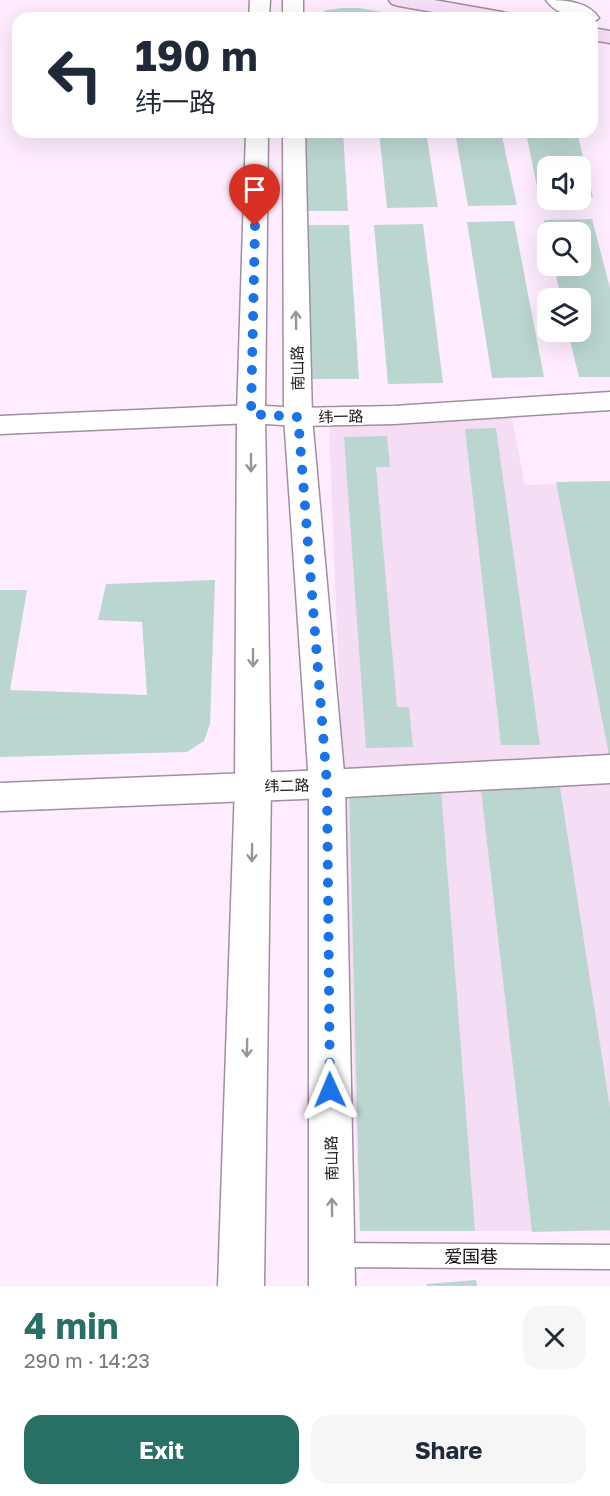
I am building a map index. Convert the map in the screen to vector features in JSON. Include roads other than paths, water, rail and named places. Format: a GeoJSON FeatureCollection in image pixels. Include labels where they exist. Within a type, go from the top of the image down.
{"type":"FeatureCollection","features":[{"type":"Feature","properties":{"kind":"main road"},"geometry":{"type":"LineString","coordinates":[[399,0],[468,12]]}},
{"type":"Feature","properties":{"kind":"street"},"geometry":{"type":"LineString","coordinates":[[556,0],[578,12]]}},
{"type":"Feature","properties":{"kind":"street"},"geometry":{"type":"LineString","coordinates":[[241,1286],[254,786],[251,414],[257,138]]}},
{"type":"Feature","properties":{"kind":"street","name":"南山路"},"geometry":{"type":"LineString","coordinates":[[294,138],[298,417],[327,784],[332,1270]]}},
{"type":"Feature","properties":{"kind":"street","name":"纬一路"},"geometry":{"type":"LineString","coordinates":[[0,425],[251,414],[298,417],[394,415],[610,400]]}},
{"type":"Feature","properties":{"kind":"street","name":"纬二路"},"geometry":{"type":"LineString","coordinates":[[0,797],[327,784],[610,769]]}},
{"type":"Feature","properties":{"kind":"lane","name":"爱国巷"},"geometry":{"type":"LineString","coordinates":[[332,1270],[610,1257]]}}]}
